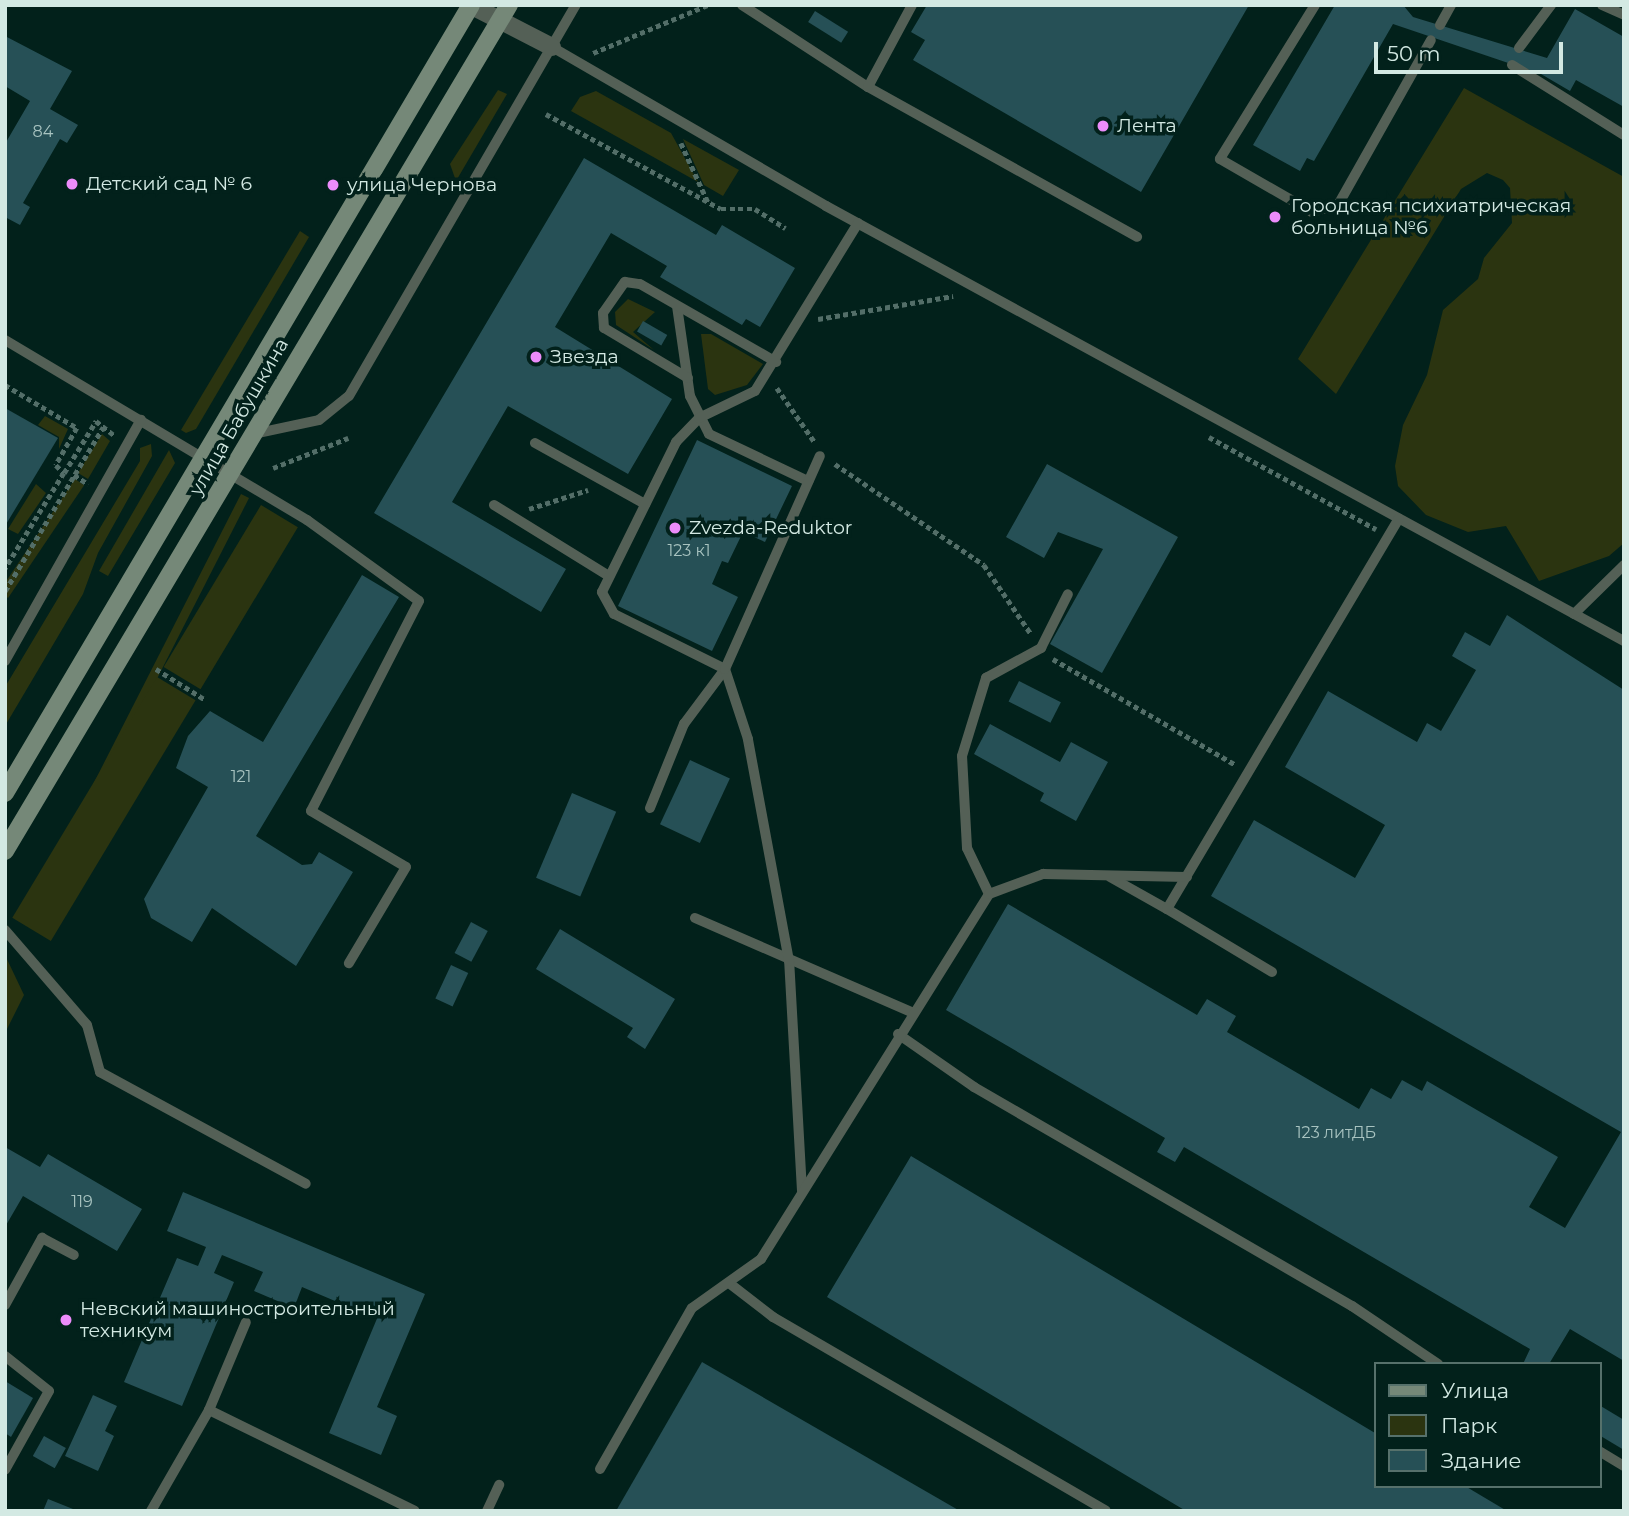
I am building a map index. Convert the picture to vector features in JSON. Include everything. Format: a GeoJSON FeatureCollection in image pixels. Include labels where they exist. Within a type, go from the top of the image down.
{"type":"FeatureCollection","features":[{"type":"Feature","properties":{"kind":"main road","name":"улица Бабушкина"},"geometry":{"type":"LineString","coordinates":[[5,793],[471,5]]}},
{"type":"Feature","properties":{"kind":"main road","name":"улица Бабушкина"},"geometry":{"type":"LineString","coordinates":[[5,851],[505,12]]}},
{"type":"Feature","properties":{"kind":"street"},"geometry":{"type":"LineString","coordinates":[[471,5],[505,12],[552,47]]}},
{"type":"Feature","properties":{"kind":"lane"},"geometry":{"type":"LineString","coordinates":[[252,434],[319,420],[349,396],[576,5]]}},
{"type":"Feature","properties":{"kind":"lane"},"geometry":{"type":"LineString","coordinates":[[742,5],[868,87],[1138,237]]}},
{"type":"Feature","properties":{"kind":"lane"},"geometry":{"type":"LineString","coordinates":[[868,87],[912,5]]}},
{"type":"Feature","properties":{"kind":"lane"},"geometry":{"type":"LineString","coordinates":[[1315,5],[1220,159],[1312,212],[1338,205],[1431,40]]}},
{"type":"Feature","properties":{"kind":"lane"},"geometry":{"type":"LineString","coordinates":[[1440,25],[1451,5]]}},
{"type":"Feature","properties":{"kind":"lane"},"geometry":{"type":"LineString","coordinates":[[1519,48],[1551,5]]}},
{"type":"Feature","properties":{"kind":"lane"},"geometry":{"type":"LineString","coordinates":[[1602,5],[1624,15]]}},
{"type":"Feature","properties":{"kind":"lane"},"geometry":{"type":"LineString","coordinates":[[552,47],[858,223],[1624,641]]}},
{"type":"Feature","properties":{"kind":"lane"},"geometry":{"type":"LineString","coordinates":[[1512,65],[1624,135]]}},
{"type":"Feature","properties":{"kind":"lane"},"geometry":{"type":"LineString","coordinates":[[802,1191],[789,961],[748,739],[725,669],[614,614],[602,592],[676,442],[699,418],[741,401],[767,375],[806,315],[858,223]]}},
{"type":"Feature","properties":{"kind":"lane"},"geometry":{"type":"LineString","coordinates":[[688,378],[609,334],[602,321],[625,282],[677,306],[776,362]]}},
{"type":"Feature","properties":{"kind":"lane"},"geometry":{"type":"LineString","coordinates":[[677,306],[688,378],[699,418],[723,443],[808,481]]}},
{"type":"Feature","properties":{"kind":"lane"},"geometry":{"type":"LineString","coordinates":[[5,340],[230,474],[419,601],[311,811],[405,867],[349,963]]}},
{"type":"Feature","properties":{"kind":"lane"},"geometry":{"type":"LineString","coordinates":[[5,661],[141,420]]}},
{"type":"Feature","properties":{"kind":"lane"},"geometry":{"type":"LineString","coordinates":[[535,443],[645,504]]}},
{"type":"Feature","properties":{"kind":"lane"},"geometry":{"type":"LineString","coordinates":[[650,808],[684,724],[725,669],[820,456]]}},
{"type":"Feature","properties":{"kind":"lane"},"geometry":{"type":"LineString","coordinates":[[494,505],[609,576]]}},
{"type":"Feature","properties":{"kind":"lane"},"geometry":{"type":"LineString","coordinates":[[1167,909],[1252,773],[1399,519]]}},
{"type":"Feature","properties":{"kind":"lane"},"geometry":{"type":"LineString","coordinates":[[1574,614],[1624,565]]}},
{"type":"Feature","properties":{"kind":"lane"},"geometry":{"type":"LineString","coordinates":[[989,894],[967,848],[962,756],[986,678],[1041,648],[1068,594]]}},
{"type":"Feature","properties":{"kind":"lane"},"geometry":{"type":"LineString","coordinates":[[600,1469],[692,1308],[761,1259],[898,1034],[989,894],[1043,874],[1187,877]]}},
{"type":"Feature","properties":{"kind":"lane"},"geometry":{"type":"LineString","coordinates":[[1108,875],[1272,972]]}},
{"type":"Feature","properties":{"kind":"lane"},"geometry":{"type":"LineString","coordinates":[[695,918],[913,1013]]}},
{"type":"Feature","properties":{"kind":"lane"},"geometry":{"type":"LineString","coordinates":[[5,929],[87,1025],[100,1072],[306,1184]]}},
{"type":"Feature","properties":{"kind":"lane"},"geometry":{"type":"LineString","coordinates":[[898,1034],[974,1087],[1352,1306],[1435,1362]]}},
{"type":"Feature","properties":{"kind":"lane"},"geometry":{"type":"LineString","coordinates":[[5,1306],[42,1238],[74,1255]]}},
{"type":"Feature","properties":{"kind":"lane"},"geometry":{"type":"LineString","coordinates":[[729,1283],[773,1317],[1105,1511]]}},
{"type":"Feature","properties":{"kind":"lane"},"geometry":{"type":"LineString","coordinates":[[151,1511],[209,1410],[246,1322]]}},
{"type":"Feature","properties":{"kind":"lane"},"geometry":{"type":"LineString","coordinates":[[5,1356],[49,1391],[5,1470]]}},
{"type":"Feature","properties":{"kind":"lane"},"geometry":{"type":"LineString","coordinates":[[209,1410],[402,1508],[415,1511]]}},
{"type":"Feature","properties":{"kind":"lane"},"geometry":{"type":"LineString","coordinates":[[1601,1452],[1624,1466]]}},
{"type":"Feature","properties":{"kind":"lane"},"geometry":{"type":"LineString","coordinates":[[487,1511],[499,1485]]}},
{"type":"Feature","properties":{"kind":"path"},"geometry":{"type":"LineString","coordinates":[[576,61],[708,5]]}},
{"type":"Feature","properties":{"kind":"path"},"geometry":{"type":"LineString","coordinates":[[668,112],[709,202]]}},
{"type":"Feature","properties":{"kind":"path"},"geometry":{"type":"LineString","coordinates":[[546,114],[709,202],[754,209],[785,228]]}},
{"type":"Feature","properties":{"kind":"path"},"geometry":{"type":"LineString","coordinates":[[806,315],[827,319],[953,296]]}},
{"type":"Feature","properties":{"kind":"path"},"geometry":{"type":"LineString","coordinates":[[767,375],[820,456],[860,476],[984,565],[1041,648],[1142,715],[1252,773]]}},
{"type":"Feature","properties":{"kind":"path"},"geometry":{"type":"LineString","coordinates":[[5,395],[7,386],[76,428],[56,465],[64,473]]}},
{"type":"Feature","properties":{"kind":"path"},"geometry":{"type":"LineString","coordinates":[[5,569],[8,559],[96,421],[116,436]]}},
{"type":"Feature","properties":{"kind":"path"},"geometry":{"type":"LineString","coordinates":[[5,591],[103,427]]}},
{"type":"Feature","properties":{"kind":"path"},"geometry":{"type":"LineString","coordinates":[[273,468],[348,438]]}},
{"type":"Feature","properties":{"kind":"path"},"geometry":{"type":"LineString","coordinates":[[75,475],[89,484]]}},
{"type":"Feature","properties":{"kind":"path"},"geometry":{"type":"LineString","coordinates":[[510,515],[608,484]]}},
{"type":"Feature","properties":{"kind":"path"},"geometry":{"type":"LineString","coordinates":[[156,669],[204,699]]}},
{"type":"Feature","properties":{"kind":"green space"},"geometry":{"type":"Polygon","coordinates":[[[1464,88],[1624,177],[1624,543],[1609,556],[1539,581],[1506,526],[1468,532],[1426,515],[1398,486],[1395,466],[1403,425],[1427,375],[1443,310],[1478,279],[1484,258],[1512,223],[1510,188],[1503,180],[1487,173],[1461,189],[1336,394],[1298,359],[1464,88]]]}},
{"type":"Feature","properties":{"kind":"green space"},"geometry":{"type":"Polygon","coordinates":[[[498,90],[507,94],[456,181],[450,164],[498,90]]]}},
{"type":"Feature","properties":{"kind":"green space"},"geometry":{"type":"Polygon","coordinates":[[[596,91],[671,133],[698,182],[571,111],[580,97],[596,91]]]}},
{"type":"Feature","properties":{"kind":"green space"},"geometry":{"type":"Polygon","coordinates":[[[683,139],[739,170],[723,196],[704,185],[683,139]]]}},
{"type":"Feature","properties":{"kind":"green space"},"geometry":{"type":"Polygon","coordinates":[[[300,231],[309,237],[196,429],[186,433],[181,430],[300,231]]]}},
{"type":"Feature","properties":{"kind":"green space"},"geometry":{"type":"Polygon","coordinates":[[[628,299],[655,312],[633,332],[654,350],[616,325],[615,312],[628,299]]]}},
{"type":"Feature","properties":{"kind":"green space"},"geometry":{"type":"Polygon","coordinates":[[[701,334],[711,334],[763,364],[747,385],[715,395],[708,389],[701,334]]]}},
{"type":"Feature","properties":{"kind":"green space"},"geometry":{"type":"Polygon","coordinates":[[[45,416],[68,429],[59,449],[59,437],[38,425],[45,416]]]}},
{"type":"Feature","properties":{"kind":"green space"},"geometry":{"type":"Polygon","coordinates":[[[102,434],[110,441],[88,479],[78,473],[102,434]]]}},
{"type":"Feature","properties":{"kind":"green space"},"geometry":{"type":"Polygon","coordinates":[[[151,444],[152,456],[98,553],[83,594],[5,726],[5,687],[140,461],[140,448],[151,444]]]}},
{"type":"Feature","properties":{"kind":"green space"},"geometry":{"type":"Polygon","coordinates":[[[169,450],[175,463],[108,576],[99,571],[169,450]]]}},
{"type":"Feature","properties":{"kind":"green space"},"geometry":{"type":"Polygon","coordinates":[[[75,479],[84,485],[8,598],[5,596],[5,583],[75,479]]]}},
{"type":"Feature","properties":{"kind":"green space"},"geometry":{"type":"Polygon","coordinates":[[[36,484],[46,493],[18,534],[8,529],[36,484]]]}},
{"type":"Feature","properties":{"kind":"green space"},"geometry":{"type":"Polygon","coordinates":[[[241,494],[249,498],[39,911],[31,907],[241,494]]]}},
{"type":"Feature","properties":{"kind":"green space"},"geometry":{"type":"Polygon","coordinates":[[[261,505],[298,527],[201,689],[164,667],[261,505]]]}},
{"type":"Feature","properties":{"kind":"green space"},"geometry":{"type":"Polygon","coordinates":[[[157,677],[196,700],[51,941],[12,918],[157,677]]]}},
{"type":"Feature","properties":{"kind":"green space"},"geometry":{"type":"Polygon","coordinates":[[[5,955],[24,995],[5,1033],[5,955]]]}},
{"type":"Feature","properties":{"kind":"building","name":"Лента"},"geometry":{"type":"Polygon","coordinates":[[[927,5],[1249,5],[1141,192],[913,60],[925,40],[911,32],[927,5]]]}},
{"type":"Feature","properties":{"kind":"building"},"geometry":{"type":"Polygon","coordinates":[[[1335,5],[1403,5],[1413,17],[1547,58],[1575,9],[1624,37],[1624,107],[1576,80],[1570,91],[1541,74],[1393,24],[1314,161],[1307,158],[1300,171],[1253,145],[1335,5]]]}},
{"type":"Feature","properties":{"kind":"building"},"geometry":{"type":"Polygon","coordinates":[[[815,11],[848,32],[841,43],[808,22],[815,11]]]}},
{"type":"Feature","properties":{"kind":"building"},"geometry":{"type":"Polygon","coordinates":[[[5,36],[72,71],[50,109],[78,125],[67,143],[60,139],[23,203],[30,207],[20,225],[5,217],[5,144],[30,101],[5,86],[5,36]]]}},
{"type":"Feature","properties":{"kind":"building","name":"Звезда"},"geometry":{"type":"Polygon","coordinates":[[[584,158],[716,235],[722,225],[795,268],[760,327],[746,319],[742,325],[660,277],[667,266],[611,233],[555,327],[672,399],[628,474],[508,406],[452,502],[566,569],[541,612],[374,513],[584,158]]]}},
{"type":"Feature","properties":{"kind":"building"},"geometry":{"type":"Polygon","coordinates":[[[643,321],[667,335],[661,345],[637,331],[643,321]]]}},
{"type":"Feature","properties":{"kind":"building"},"geometry":{"type":"Polygon","coordinates":[[[5,408],[58,438],[5,526],[5,408]]]}},
{"type":"Feature","properties":{"kind":"building"},"geometry":{"type":"Polygon","coordinates":[[[697,440],[792,486],[765,542],[743,532],[728,563],[722,561],[712,584],[738,597],[712,651],[618,606],[697,440]]]}},
{"type":"Feature","properties":{"kind":"building"},"geometry":{"type":"Polygon","coordinates":[[[1047,464],[1178,537],[1102,673],[1050,644],[1103,549],[1058,532],[1044,558],[1006,537],[1047,464]]]}},
{"type":"Feature","properties":{"kind":"building"},"geometry":{"type":"Polygon","coordinates":[[[362,575],[399,597],[256,836],[302,865],[312,864],[319,852],[353,872],[296,966],[212,908],[192,942],[151,918],[144,899],[208,787],[176,768],[188,736],[210,711],[263,742],[362,575]]]}},
{"type":"Feature","properties":{"kind":"building"},"geometry":{"type":"Polygon","coordinates":[[[1507,615],[1624,690],[1624,1361],[1570,1329],[1550,1362],[1524,1362],[1530,1349],[1184,1147],[1175,1162],[1157,1152],[1165,1138],[946,1010],[1008,904],[1197,1015],[1207,999],[1236,1016],[1227,1032],[1359,1109],[1371,1088],[1391,1099],[1402,1080],[1422,1091],[1427,1081],[1558,1157],[1529,1207],[1565,1228],[1621,1132],[1211,896],[1254,820],[1355,878],[1385,825],[1285,767],[1328,691],[1417,742],[1427,723],[1441,731],[1476,670],[1452,656],[1465,632],[1490,646],[1507,615]]]}},
{"type":"Feature","properties":{"kind":"building"},"geometry":{"type":"Polygon","coordinates":[[[1019,681],[1061,702],[1050,723],[1009,701],[1019,681]]]}},
{"type":"Feature","properties":{"kind":"building"},"geometry":{"type":"Polygon","coordinates":[[[990,724],[1060,762],[1071,742],[1108,762],[1076,821],[1040,801],[1044,793],[974,754],[990,724]]]}},
{"type":"Feature","properties":{"kind":"building"},"geometry":{"type":"Polygon","coordinates":[[[690,760],[730,779],[700,843],[660,824],[690,760]]]}},
{"type":"Feature","properties":{"kind":"building"},"geometry":{"type":"Polygon","coordinates":[[[572,793],[616,812],[580,896],[536,878],[572,793]]]}},
{"type":"Feature","properties":{"kind":"building"},"geometry":{"type":"Polygon","coordinates":[[[471,922],[488,931],[471,962],[455,953],[471,922]]]}},
{"type":"Feature","properties":{"kind":"building"},"geometry":{"type":"Polygon","coordinates":[[[560,929],[675,999],[645,1049],[627,1037],[633,1028],[536,969],[560,929]]]}},
{"type":"Feature","properties":{"kind":"building"},"geometry":{"type":"Polygon","coordinates":[[[451,965],[468,973],[453,1007],[435,999],[451,965]]]}},
{"type":"Feature","properties":{"kind":"building","name":"Невский машиностроительный техникум"},"geometry":{"type":"Polygon","coordinates":[[[5,1147],[40,1167],[48,1154],[142,1209],[117,1251],[23,1196],[5,1227],[5,1147]]]}},
{"type":"Feature","properties":{"kind":"building"},"geometry":{"type":"Polygon","coordinates":[[[911,1156],[1374,1432],[1374,1488],[1468,1488],[1507,1511],[1186,1511],[827,1297],[911,1156]]]}},
{"type":"Feature","properties":{"kind":"building"},"geometry":{"type":"Polygon","coordinates":[[[183,1192],[425,1294],[377,1407],[397,1416],[381,1455],[329,1433],[381,1309],[365,1302],[361,1312],[302,1287],[294,1308],[254,1291],[263,1272],[222,1255],[214,1273],[234,1282],[182,1406],[124,1382],[177,1258],[198,1266],[206,1247],[167,1231],[183,1192]]]}},
{"type":"Feature","properties":{"kind":"building"},"geometry":{"type":"Polygon","coordinates":[[[702,1362],[960,1511],[616,1511],[702,1362]]]}},
{"type":"Feature","properties":{"kind":"building"},"geometry":{"type":"Polygon","coordinates":[[[5,1381],[33,1398],[11,1437],[5,1433],[5,1381]]]}},
{"type":"Feature","properties":{"kind":"building"},"geometry":{"type":"Polygon","coordinates":[[[93,1395],[117,1406],[105,1431],[114,1436],[98,1471],[65,1456],[93,1395]]]}},
{"type":"Feature","properties":{"kind":"building"},"geometry":{"type":"Polygon","coordinates":[[[1601,1406],[1624,1420],[1624,1450],[1601,1436],[1601,1406]]]}},
{"type":"Feature","properties":{"kind":"building"},"geometry":{"type":"Polygon","coordinates":[[[44,1436],[66,1448],[55,1468],[33,1456],[44,1436]]]}},
{"type":"Feature","properties":{"kind":"building"},"geometry":{"type":"Polygon","coordinates":[[[48,1499],[78,1511],[43,1511],[48,1499]]]}},
{"type":"Feature","properties":{"kind":"place","name":"Лента"},"geometry":{"type":"Point","coordinates":[1103,126]}},
{"type":"Feature","properties":{"kind":"place","name":"Детский сад № 6"},"geometry":{"type":"Point","coordinates":[72,184]}},
{"type":"Feature","properties":{"kind":"place","name":"улица Чернова"},"geometry":{"type":"Point","coordinates":[333,185]}},
{"type":"Feature","properties":{"kind":"place","name":"Городская психиатрическая больница №6"},"geometry":{"type":"Point","coordinates":[1275,217]}},
{"type":"Feature","properties":{"kind":"place","name":"Звезда"},"geometry":{"type":"Point","coordinates":[536,357]}},
{"type":"Feature","properties":{"kind":"place","name":"Zvezda-Reduktor"},"geometry":{"type":"Point","coordinates":[675,528]}},
{"type":"Feature","properties":{"kind":"place","name":"Невский машиностроительный техникум"},"geometry":{"type":"Point","coordinates":[66,1320]}}]}
